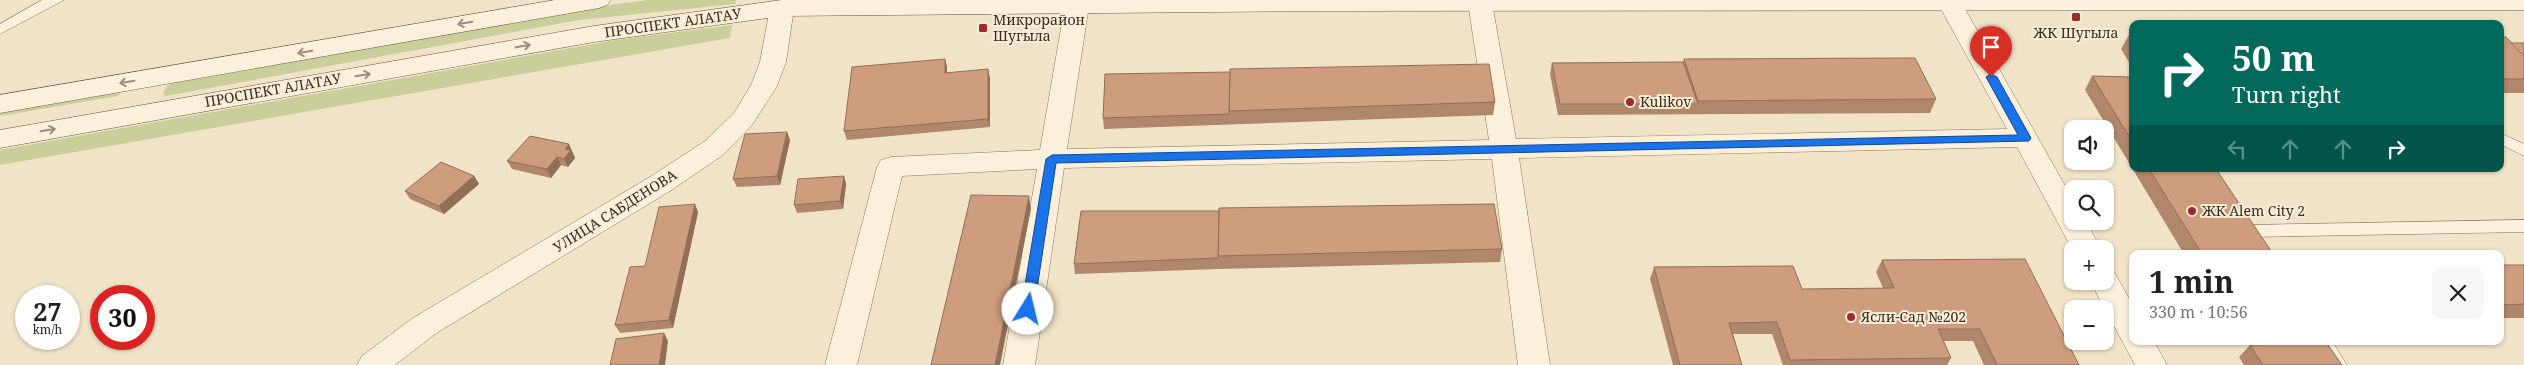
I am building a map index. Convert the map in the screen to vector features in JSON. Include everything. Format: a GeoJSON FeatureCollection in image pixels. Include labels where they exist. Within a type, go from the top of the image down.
{"type":"FeatureCollection","features":[{"type":"Feature","properties":{"kind":"street"},"geometry":{"type":"LineString","coordinates":[[0,104],[599,0]]}},
{"type":"Feature","properties":{"kind":"street","name":"ПРОСПЕКТ АЛАТАУ"},"geometry":{"type":"LineString","coordinates":[[0,139],[594,34],[783,4],[1077,5],[1319,1],[1480,3],[2524,1]]}},
{"type":"Feature","properties":{"kind":"street"},"geometry":{"type":"LineString","coordinates":[[1949,2],[2082,240]]}},
{"type":"Feature","properties":{"kind":"street"},"geometry":{"type":"LineString","coordinates":[[1480,3],[1504,148],[1534,365]]}},
{"type":"Feature","properties":{"kind":"street","name":"УЛИЦА САБДЕНОВА"},"geometry":{"type":"LineString","coordinates":[[374,365],[424,326],[652,189],[714,148],[743,119],[764,86],[773,62],[783,4]]}},
{"type":"Feature","properties":{"kind":"street"},"geometry":{"type":"LineString","coordinates":[[1019,365],[1077,5]]}},
{"type":"Feature","properties":{"kind":"street"},"geometry":{"type":"LineString","coordinates":[[143,114],[156,78]]}},
{"type":"Feature","properties":{"kind":"street"},"geometry":{"type":"LineString","coordinates":[[841,365],[891,167],[1052,159],[2025,138]]}},
{"type":"Feature","properties":{"kind":"street"},"geometry":{"type":"LineString","coordinates":[[2110,290],[2129,325]]}},
{"type":"Feature","properties":{"kind":"street"},"geometry":{"type":"LineString","coordinates":[[2140,345],[2151,365]]}},
{"type":"Feature","properties":{"kind":"lane"},"geometry":{"type":"LineString","coordinates":[[0,30],[43,2],[57,0]]}},
{"type":"Feature","properties":{"kind":"lane"},"geometry":{"type":"LineString","coordinates":[[2504,140],[2513,143],[2524,152]]}},
{"type":"Feature","properties":{"kind":"lane"},"geometry":{"type":"LineString","coordinates":[[2241,215],[2261,246]]}},
{"type":"Feature","properties":{"kind":"lane"},"geometry":{"type":"LineString","coordinates":[[2251,231],[2524,226]]}},
{"type":"Feature","properties":{"kind":"lane"},"geometry":{"type":"LineString","coordinates":[[2326,345],[2339,365]]}},
{"type":"Feature","properties":{"kind":"green space"},"geometry":{"type":"Polygon","coordinates":[[[649,0],[736,0],[735,4],[579,20],[166,96],[163,94],[167,86],[177,80],[585,8],[649,0]]]}},
{"type":"Feature","properties":{"kind":"green space"},"geometry":{"type":"Polygon","coordinates":[[[732,25],[730,38],[0,165],[0,150],[616,40],[732,25]]]}},
{"type":"Feature","properties":{"kind":"green space"},"geometry":{"type":"Polygon","coordinates":[[[123,87],[118,96],[0,116],[0,109],[123,87]]]}},
{"type":"Feature","properties":{"kind":"building"},"geometry":{"type":"Polygon","coordinates":[[[2504,37],[2524,56],[2524,79],[2504,79],[2504,37]]]}},
{"type":"Feature","properties":{"kind":"building"},"geometry":{"type":"Polygon","coordinates":[[[2511,43],[2524,43],[2524,56],[2511,43]]]}},
{"type":"Feature","properties":{"kind":"building"},"geometry":{"type":"Polygon","coordinates":[[[1915,58],[1936,99],[1698,101],[1684,59],[1915,58]]]}},
{"type":"Feature","properties":{"kind":"building"},"geometry":{"type":"Polygon","coordinates":[[[945,59],[945,73],[988,69],[988,119],[844,131],[852,67],[945,59]]]}},
{"type":"Feature","properties":{"kind":"building"},"geometry":{"type":"Polygon","coordinates":[[[1683,62],[1698,104],[1560,104],[1552,63],[1683,62]]]}},
{"type":"Feature","properties":{"kind":"building"},"geometry":{"type":"Polygon","coordinates":[[[1489,64],[1495,102],[1229,111],[1230,69],[1489,64]]]}},
{"type":"Feature","properties":{"kind":"building"},"geometry":{"type":"Polygon","coordinates":[[[1230,72],[1229,114],[1103,118],[1105,74],[1230,72]]]}},
{"type":"Feature","properties":{"kind":"building"},"geometry":{"type":"Polygon","coordinates":[[[2092,76],[2129,77],[2129,136],[2092,76]]]}},
{"type":"Feature","properties":{"kind":"building"},"geometry":{"type":"Polygon","coordinates":[[[787,132],[777,176],[733,179],[745,134],[787,132]]]}},
{"type":"Feature","properties":{"kind":"building"},"geometry":{"type":"Polygon","coordinates":[[[530,136],[569,144],[565,149],[571,150],[564,159],[557,157],[547,169],[507,161],[530,136]]]}},
{"type":"Feature","properties":{"kind":"building"},"geometry":{"type":"Polygon","coordinates":[[[441,162],[474,176],[439,206],[405,191],[441,162]]]}},
{"type":"Feature","properties":{"kind":"building"},"geometry":{"type":"Polygon","coordinates":[[[2151,172],[2218,172],[2270,250],[2200,250],[2151,172]]]}},
{"type":"Feature","properties":{"kind":"building"},"geometry":{"type":"Polygon","coordinates":[[[844,176],[840,201],[794,205],[798,179],[844,176]]]}},
{"type":"Feature","properties":{"kind":"building"},"geometry":{"type":"Polygon","coordinates":[[[971,195],[1029,196],[995,365],[931,365],[971,195]]]}},
{"type":"Feature","properties":{"kind":"building"},"geometry":{"type":"Polygon","coordinates":[[[695,204],[669,320],[615,325],[630,267],[645,266],[659,207],[695,204]]]}},
{"type":"Feature","properties":{"kind":"building"},"geometry":{"type":"Polygon","coordinates":[[[1494,204],[1502,249],[1218,256],[1219,208],[1494,204]]]}},
{"type":"Feature","properties":{"kind":"building"},"geometry":{"type":"Polygon","coordinates":[[[1081,211],[1219,211],[1218,258],[1074,264],[1081,211]]]}},
{"type":"Feature","properties":{"kind":"building","name":"Ясли-Сад №202"},"geometry":{"type":"Polygon","coordinates":[[[2025,259],[2064,336],[2064,350],[2071,350],[2079,365],[1997,365],[1980,329],[1938,329],[1951,358],[1790,360],[1777,322],[1729,323],[1742,365],[1680,365],[1654,267],[1793,266],[1802,289],[1894,288],[1882,260],[2025,259]]]}},
{"type":"Feature","properties":{"kind":"building"},"geometry":{"type":"Polygon","coordinates":[[[2504,265],[2524,265],[2524,304],[2504,305],[2504,265]]]}},
{"type":"Feature","properties":{"kind":"building"},"geometry":{"type":"Polygon","coordinates":[[[664,333],[659,365],[610,365],[616,339],[664,333]]]}},
{"type":"Feature","properties":{"kind":"building"},"geometry":{"type":"Polygon","coordinates":[[[2250,345],[2328,345],[2342,365],[2263,365],[2250,345]]]}},
{"type":"Feature","properties":{"kind":"place","name":"ЖК Шугыла"},"geometry":{"type":"Point","coordinates":[2076,17]}},
{"type":"Feature","properties":{"kind":"place","name":"Микрорайон Шугыла"},"geometry":{"type":"Point","coordinates":[983,28]}},
{"type":"Feature","properties":{"kind":"place","name":"Kulikov"},"geometry":{"type":"Point","coordinates":[1630,102]}},
{"type":"Feature","properties":{"kind":"place","name":"ЖК Alem City 2"},"geometry":{"type":"Point","coordinates":[2192,211]}},
{"type":"Feature","properties":{"kind":"place","name":"Ясли-Сад №202"},"geometry":{"type":"Point","coordinates":[1851,317]}},
{"type":"Feature","properties":{"kind":"route"},"geometry":{"type":"LineString","coordinates":[[1028,309],[1052,159],[2025,138],[1991,77]]}}]}
